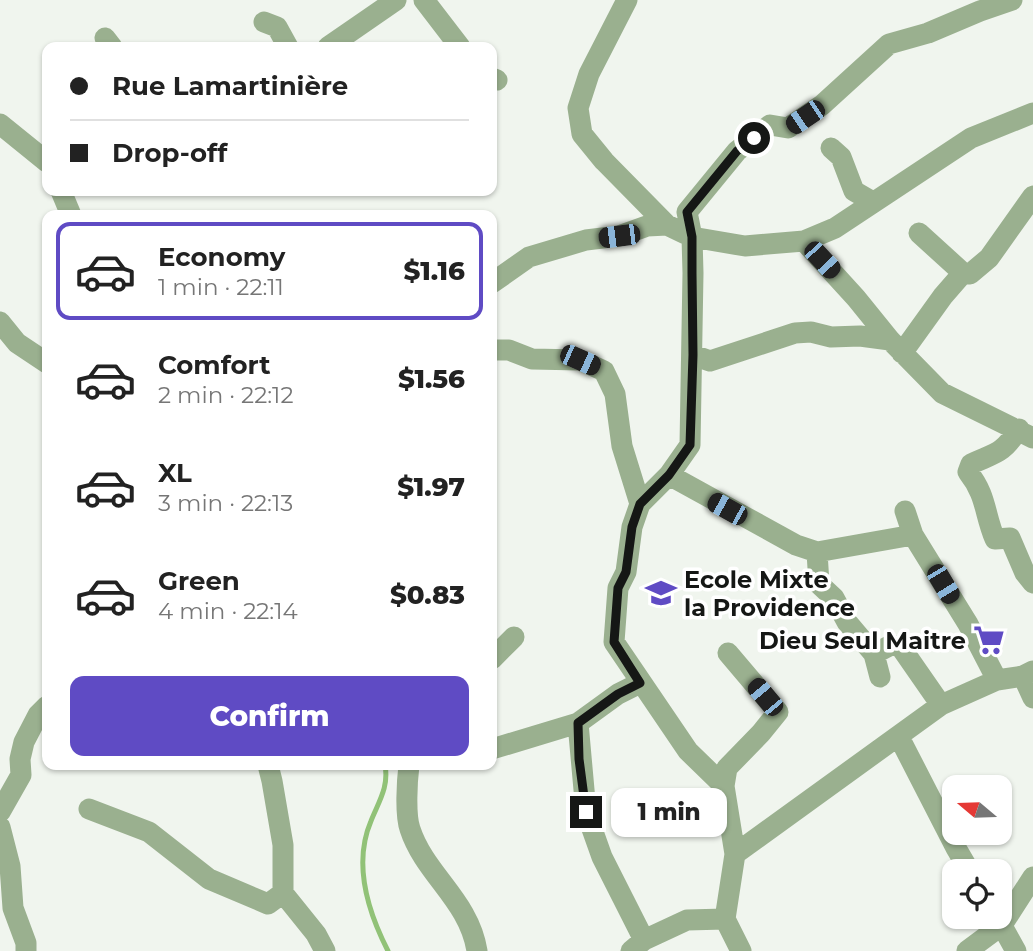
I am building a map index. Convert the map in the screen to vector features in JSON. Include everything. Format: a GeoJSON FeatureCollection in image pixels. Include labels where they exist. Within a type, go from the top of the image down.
{"type":"FeatureCollection","features":[{"type":"Feature","properties":{"kind":"street"},"geometry":{"type":"LineString","coordinates":[[335,42],[396,0]]}},
{"type":"Feature","properties":{"kind":"street"},"geometry":{"type":"LineString","coordinates":[[424,0],[456,42]]}},
{"type":"Feature","properties":{"kind":"street"},"geometry":{"type":"LineString","coordinates":[[626,0],[589,74],[578,108],[582,134],[604,161],[667,225],[692,237],[745,246],[804,241],[835,228],[971,138],[1033,113]]}},
{"type":"Feature","properties":{"kind":"street"},"geometry":{"type":"LineString","coordinates":[[724,786],[688,751],[614,642],[618,588],[626,572],[632,527],[640,504],[669,475],[690,445],[693,355],[692,237],[687,212],[737,151],[771,125],[788,128],[822,105],[889,44],[928,33],[971,5],[1012,0]]}},
{"type":"Feature","properties":{"kind":"street"},"geometry":{"type":"LineString","coordinates":[[264,22],[277,27],[285,42]]}},
{"type":"Feature","properties":{"kind":"street"},"geometry":{"type":"LineString","coordinates":[[0,124],[42,158]]}},
{"type":"Feature","properties":{"kind":"street"},"geometry":{"type":"LineString","coordinates":[[831,148],[841,157],[854,191],[873,202]]}},
{"type":"Feature","properties":{"kind":"street"},"geometry":{"type":"LineString","coordinates":[[919,233],[963,273],[970,274],[989,258],[1033,196]]}},
{"type":"Feature","properties":{"kind":"street"},"geometry":{"type":"LineString","coordinates":[[497,280],[528,257],[586,240],[619,236],[647,226],[667,225]]}},
{"type":"Feature","properties":{"kind":"street"},"geometry":{"type":"LineString","coordinates":[[804,241],[896,347],[942,393],[1026,434],[996,455],[971,464],[968,472],[986,503],[987,520],[995,539],[1010,538],[1025,573],[1033,583]]}},
{"type":"Feature","properties":{"kind":"street"},"geometry":{"type":"LineString","coordinates":[[896,347],[963,273]]}},
{"type":"Feature","properties":{"kind":"street"},"geometry":{"type":"LineString","coordinates":[[0,322],[17,343],[42,360]]}},
{"type":"Feature","properties":{"kind":"street"},"geometry":{"type":"LineString","coordinates":[[693,355],[710,361],[795,332],[811,332],[831,337],[860,336],[896,347]]}},
{"type":"Feature","properties":{"kind":"street"},"geometry":{"type":"LineString","coordinates":[[497,350],[509,350],[532,359],[580,360],[604,371],[615,394],[622,446],[640,504]]}},
{"type":"Feature","properties":{"kind":"street"},"geometry":{"type":"LineString","coordinates":[[669,475],[796,545],[817,552],[914,535]]}},
{"type":"Feature","properties":{"kind":"street"},"geometry":{"type":"LineString","coordinates":[[905,511],[914,535],[968,624],[997,680]]}},
{"type":"Feature","properties":{"kind":"street"},"geometry":{"type":"LineString","coordinates":[[817,552],[819,584],[834,598],[847,622],[874,654],[880,677]]}},
{"type":"Feature","properties":{"kind":"street"},"geometry":{"type":"LineString","coordinates":[[497,654],[514,637]]}},
{"type":"Feature","properties":{"kind":"street"},"geometry":{"type":"LineString","coordinates":[[874,654],[891,645],[900,646],[940,705]]}},
{"type":"Feature","properties":{"kind":"street"},"geometry":{"type":"LineString","coordinates":[[728,653],[778,712],[727,768],[724,786],[735,854],[725,919],[741,951]]}},
{"type":"Feature","properties":{"kind":"street"},"geometry":{"type":"LineString","coordinates":[[735,854],[940,705],[997,680],[1028,674],[1033,698]]}},
{"type":"Feature","properties":{"kind":"street"},"geometry":{"type":"LineString","coordinates":[[497,747],[578,723],[618,694],[640,683]]}},
{"type":"Feature","properties":{"kind":"street"},"geometry":{"type":"LineString","coordinates":[[0,812],[21,775],[20,759],[24,742],[42,711]]}},
{"type":"Feature","properties":{"kind":"street"},"geometry":{"type":"LineString","coordinates":[[578,723],[579,759],[586,812],[638,946],[687,920],[725,919]]}},
{"type":"Feature","properties":{"kind":"street"},"geometry":{"type":"LineString","coordinates":[[899,737],[962,859]]}},
{"type":"Feature","properties":{"kind":"street"},"geometry":{"type":"LineString","coordinates":[[269,770],[283,845],[283,893],[316,934],[325,951]]}},
{"type":"Feature","properties":{"kind":"street"},"geometry":{"type":"LineString","coordinates":[[410,770],[409,827],[420,850],[454,897],[474,931],[477,951]]}},
{"type":"Feature","properties":{"kind":"street"},"geometry":{"type":"LineString","coordinates":[[89,809],[149,832],[209,879],[268,904],[283,893]]}},
{"type":"Feature","properties":{"kind":"street"},"geometry":{"type":"LineString","coordinates":[[0,827],[10,866],[13,908],[26,943],[26,951]]}},
{"type":"Feature","properties":{"kind":"street"},"geometry":{"type":"LineString","coordinates":[[1012,905],[1033,877]]}},
{"type":"Feature","properties":{"kind":"street"},"geometry":{"type":"LineString","coordinates":[[967,951],[991,929]]}},
{"type":"Feature","properties":{"kind":"street"},"geometry":{"type":"LineString","coordinates":[[1004,929],[1016,951]]}},
{"type":"Feature","properties":{"kind":"waterway"},"geometry":{"type":"LineString","coordinates":[[386,770],[384,787],[366,837],[363,870],[369,904],[388,951]]}},
{"type":"Feature","properties":{"kind":"place","name":"Ecole Mixte la Providence"},"geometry":{"type":"Point","coordinates":[661,593]}},
{"type":"Feature","properties":{"kind":"place","name":"Dieu Seul Maitre"},"geometry":{"type":"Point","coordinates":[989,640]}},
{"type":"Feature","properties":{"kind":"route"},"geometry":{"type":"LineString","coordinates":[[586,812],[579,759],[578,723],[618,694],[640,683],[614,642],[618,588],[626,572],[632,527],[640,504],[669,475],[690,445],[693,355],[692,237],[687,212],[737,151],[754,138]]}}]}
